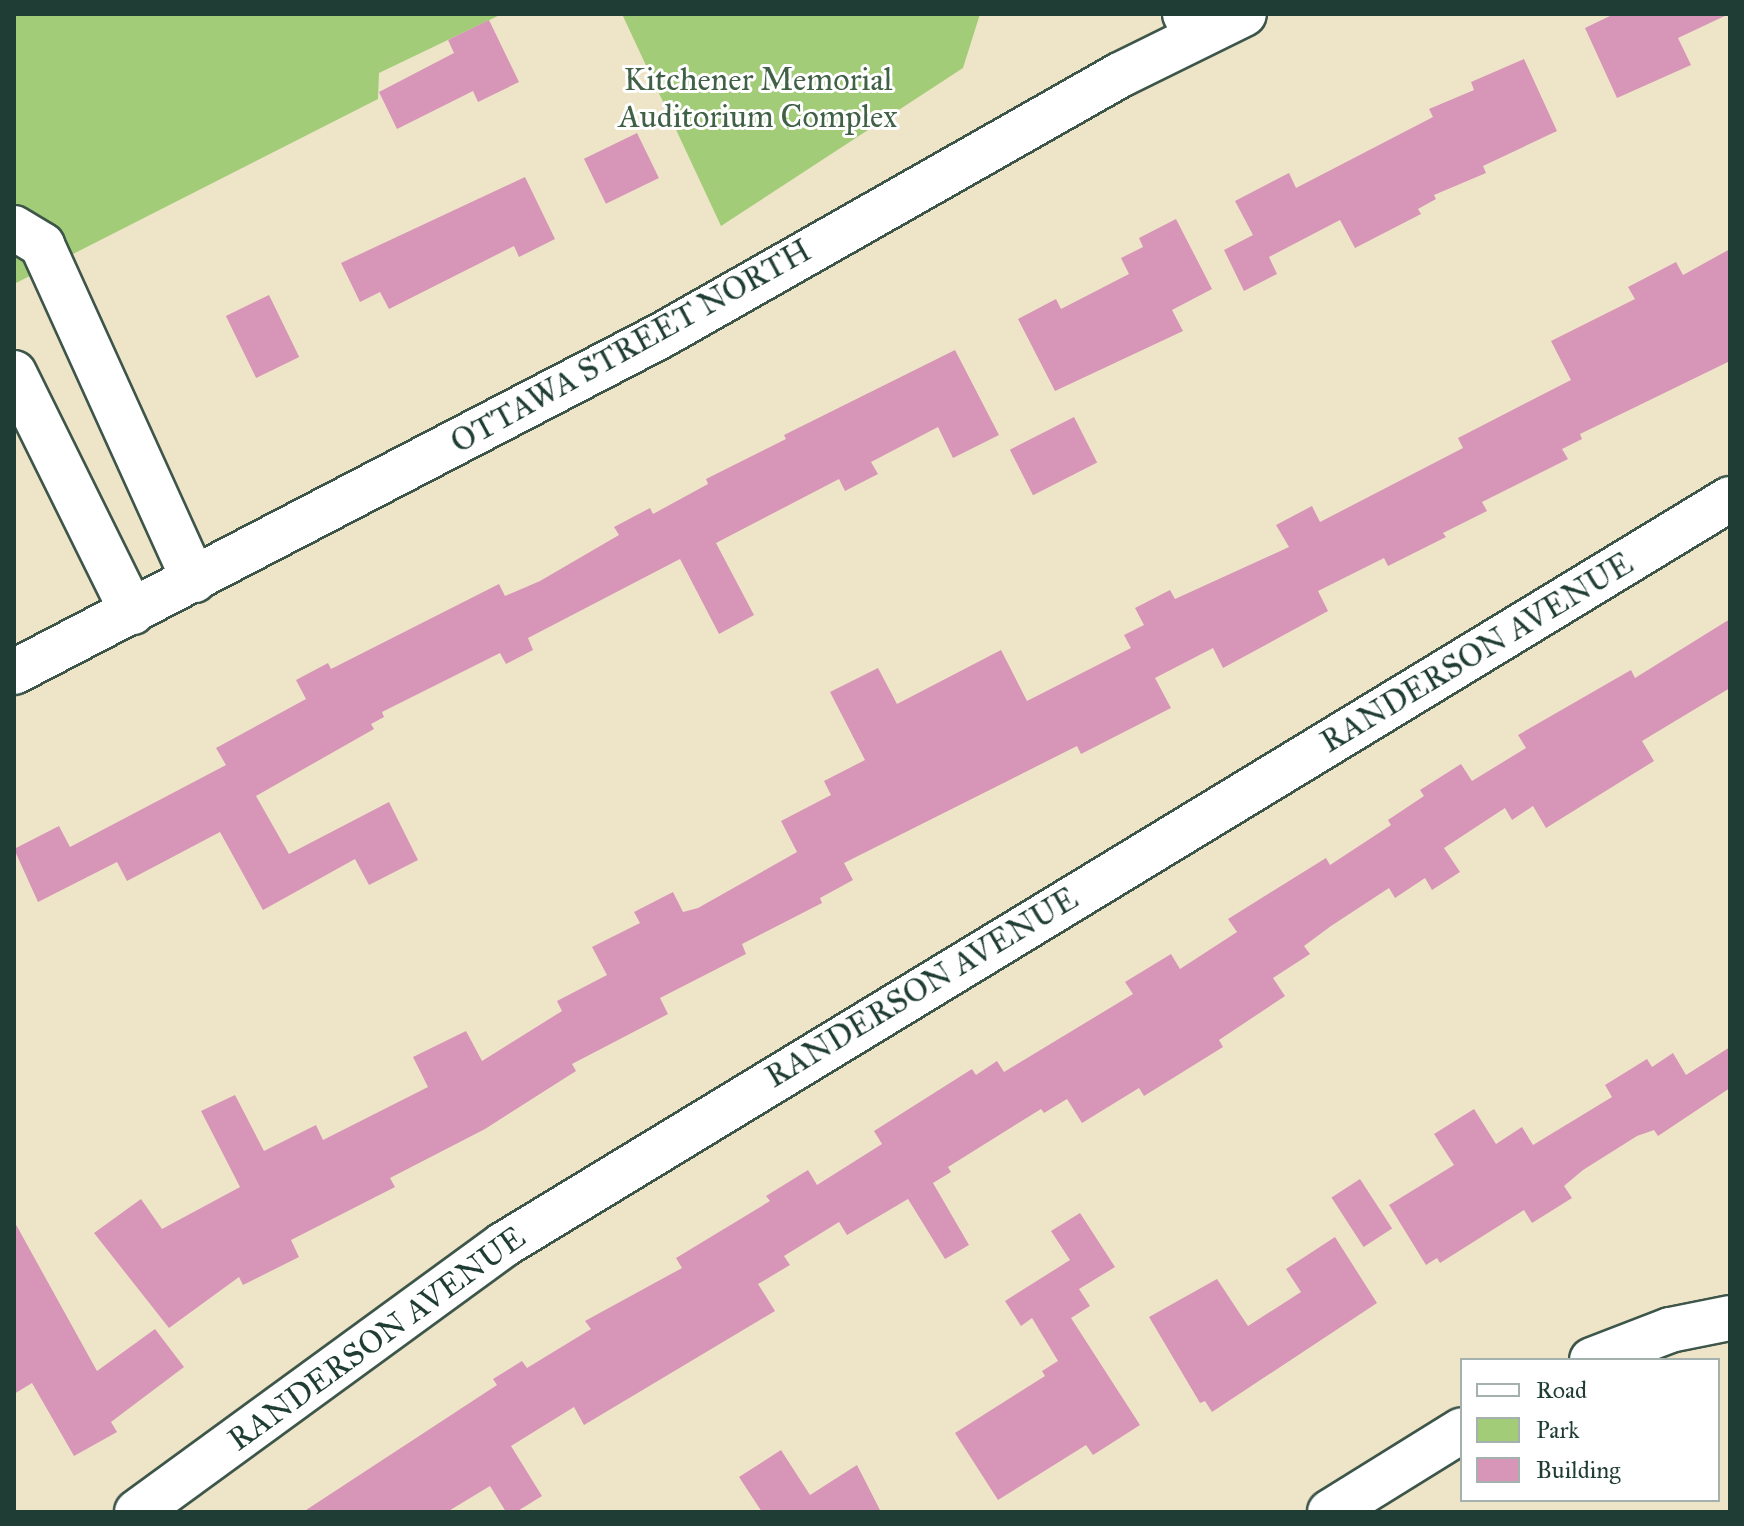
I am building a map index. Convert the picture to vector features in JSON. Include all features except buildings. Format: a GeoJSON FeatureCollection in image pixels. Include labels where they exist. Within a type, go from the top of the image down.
{"type":"FeatureCollection","features":[{"type":"Feature","properties":{"kind":"street","name":"OTTAWA STREET NORTH"},"geometry":{"type":"LineString","coordinates":[[14,672],[664,334],[1191,25],[1244,14]]}},
{"type":"Feature","properties":{"kind":"street"},"geometry":{"type":"LineString","coordinates":[[14,228],[42,245],[194,580]]}},
{"type":"Feature","properties":{"kind":"street"},"geometry":{"type":"LineString","coordinates":[[14,373],[132,612]]}},
{"type":"Feature","properties":{"kind":"street","name":"RANDERSON AVENUE"},"geometry":{"type":"LineString","coordinates":[[137,1512],[503,1245],[1730,499]]}},
{"type":"Feature","properties":{"kind":"street"},"geometry":{"type":"LineString","coordinates":[[1597,1358],[1670,1330],[1730,1318]]}},
{"type":"Feature","properties":{"kind":"street"},"geometry":{"type":"LineString","coordinates":[[1330,1512],[1460,1431]]}},
{"type":"Feature","properties":{"kind":"green space"},"geometry":{"type":"Polygon","coordinates":[[[14,14],[502,14],[379,73],[378,99],[14,284],[14,14]]]}},
{"type":"Feature","properties":{"kind":"green space","name":"Kitchener Memorial Auditorium Complex"},"geometry":{"type":"Polygon","coordinates":[[[622,14],[980,14],[963,68],[721,226],[622,14]]]}}]}
